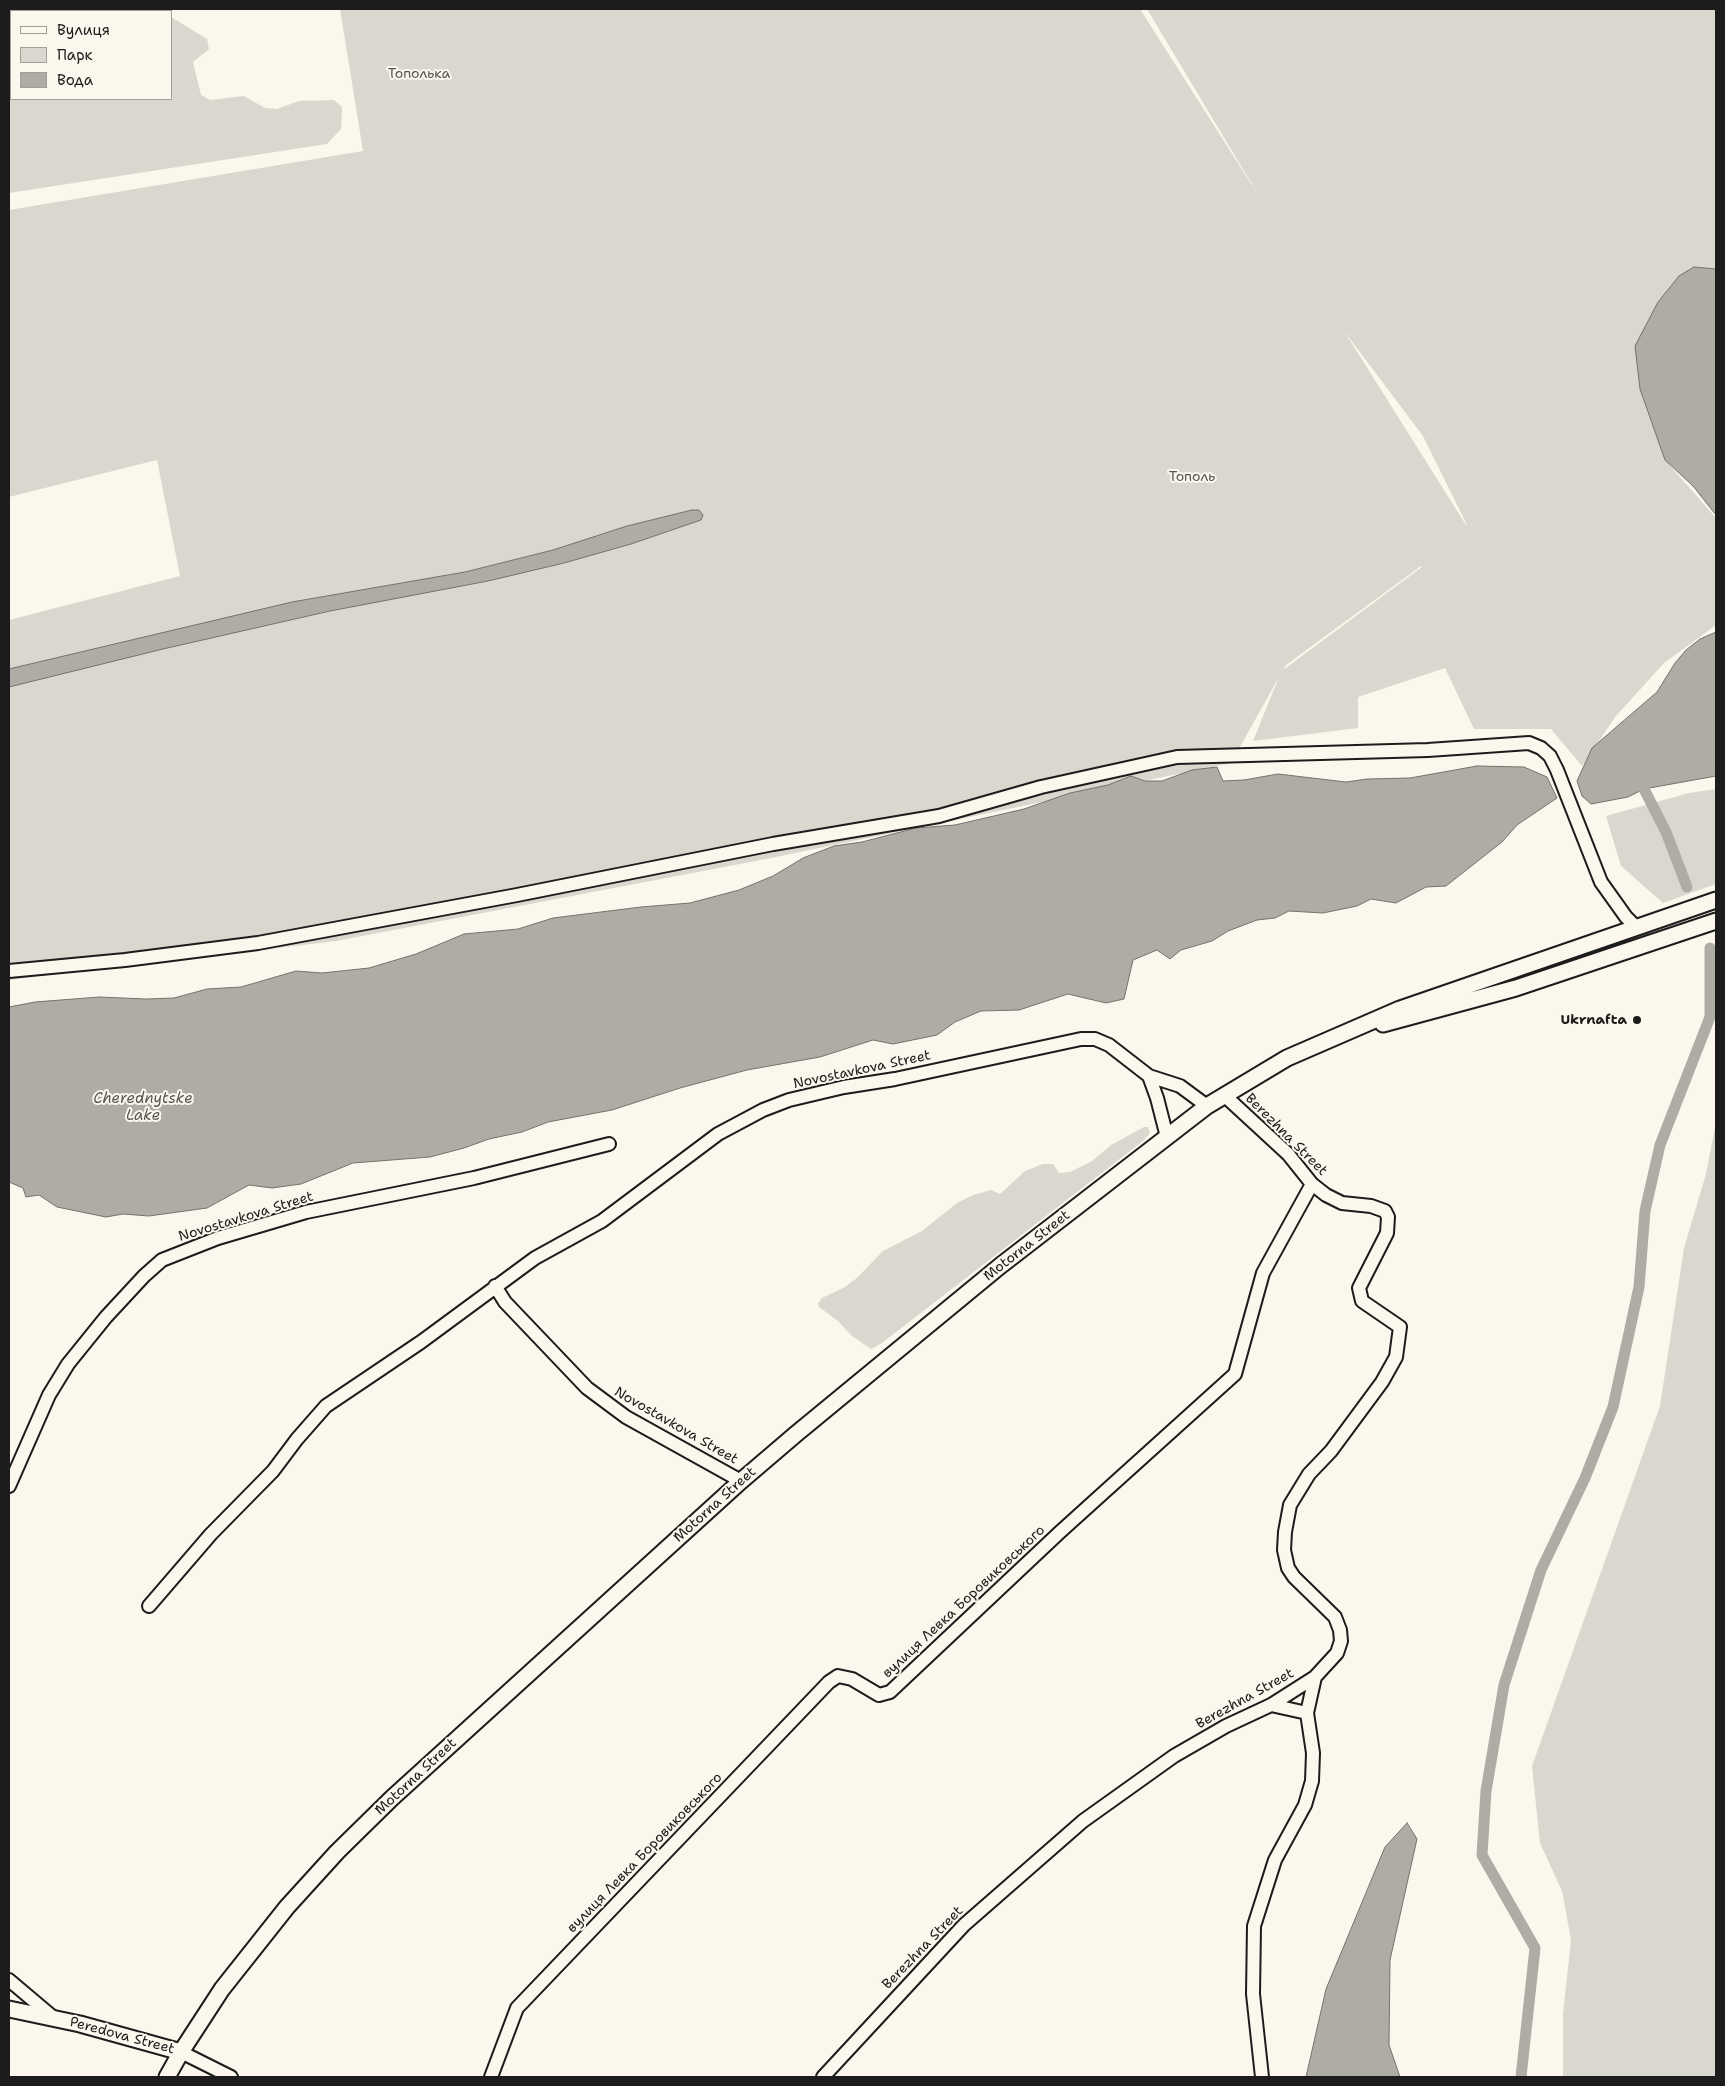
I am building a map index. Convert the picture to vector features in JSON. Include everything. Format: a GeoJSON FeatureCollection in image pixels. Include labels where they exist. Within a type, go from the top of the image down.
{"type":"FeatureCollection","features":[{"type":"Feature","properties":{"kind":"street"},"geometry":{"type":"LineString","coordinates":[[9,971],[125,960],[258,943],[516,895],[773,844],[938,816],[1041,787],[1177,757],[1428,750],[1529,743],[1541,748],[1550,756],[1601,882],[1626,917],[1636,927]]}},
{"type":"Feature","properties":{"kind":"street"},"geometry":{"type":"LineString","coordinates":[[1352,1031],[1400,1009],[1716,900]]}},
{"type":"Feature","properties":{"kind":"street"},"geometry":{"type":"LineString","coordinates":[[1352,1031],[1405,1019],[1516,988],[1716,921]]}},
{"type":"Feature","properties":{"kind":"street","name":"Motorna Street"},"geometry":{"type":"LineString","coordinates":[[168,2077],[181,2052],[222,1989],[287,1907],[337,1852],[392,1798],[741,1481],[1000,1266],[1207,1106],[1287,1058],[1352,1031]]}},
{"type":"Feature","properties":{"kind":"street","name":"Novostavkova Street"},"geometry":{"type":"LineString","coordinates":[[149,1606],[211,1534],[273,1471],[297,1439],[326,1406],[421,1342],[535,1258],[602,1221],[718,1134],[762,1110],[788,1100],[844,1086],[894,1079],[1081,1039],[1095,1039],[1109,1045],[1149,1076],[1180,1086],[1207,1106]]}},
{"type":"Feature","properties":{"kind":"street"},"geometry":{"type":"LineString","coordinates":[[1149,1076],[1167,1137]]}},
{"type":"Feature","properties":{"kind":"street","name":"Berezhna Street"},"geometry":{"type":"LineString","coordinates":[[823,2077],[964,1925],[1083,1821],[1174,1756],[1226,1726],[1271,1706],[1315,1677],[1337,1653],[1341,1641],[1340,1630],[1335,1617],[1294,1577],[1288,1568],[1284,1550],[1285,1532],[1290,1506],[1309,1474],[1331,1451],[1382,1382],[1396,1357],[1401,1330],[1397,1324],[1362,1301],[1359,1294],[1359,1288],[1364,1276],[1387,1233],[1388,1217],[1385,1211],[1370,1206],[1342,1203],[1326,1195],[1312,1184],[1288,1154],[1224,1095]]}},
{"type":"Feature","properties":{"kind":"street","name":"Novostavkova Street"},"geometry":{"type":"LineString","coordinates":[[9,1486],[49,1395],[68,1364],[106,1317],[144,1276],[162,1260],[218,1238],[306,1212],[474,1178],[609,1144]]}},
{"type":"Feature","properties":{"kind":"street","name":"вулиця Левка Боровиковського"},"geometry":{"type":"LineString","coordinates":[[490,2077],[517,2008],[829,1682],[838,1676],[852,1679],[879,1695],[890,1692],[1060,1532],[1235,1374],[1263,1273],[1312,1184]]}},
{"type":"Feature","properties":{"kind":"street","name":"Novostavkova Street"},"geometry":{"type":"LineString","coordinates":[[495,1286],[506,1302],[587,1388],[626,1417],[741,1481]]}},
{"type":"Feature","properties":{"kind":"street"},"geometry":{"type":"LineString","coordinates":[[1262,2077],[1253,1994],[1254,1926],[1275,1860],[1305,1805],[1312,1781],[1313,1753],[1307,1713],[1315,1677]]}},
{"type":"Feature","properties":{"kind":"street"},"geometry":{"type":"LineString","coordinates":[[1271,1706],[1307,1713]]}},
{"type":"Feature","properties":{"kind":"street"},"geometry":{"type":"LineString","coordinates":[[9,1980],[54,2018]]}},
{"type":"Feature","properties":{"kind":"street","name":"Peredova Street"},"geometry":{"type":"LineString","coordinates":[[9,2009],[54,2018],[181,2052],[231,2077]]}},
{"type":"Feature","properties":{"kind":"green space"},"geometry":{"type":"Polygon","coordinates":[[[340,9],[1140,9],[1262,201],[1147,9],[1716,9],[1716,269],[1694,267],[1665,460],[1716,518],[1716,625],[1664,663],[1616,716],[1582,766],[1551,729],[1474,729],[1445,668],[1358,697],[1358,728],[1253,741],[1279,677],[1231,763],[766,859],[336,941],[9,980],[9,620],[180,576],[157,460],[9,497],[9,210],[363,151],[340,9]],[[1344,331],[1466,525],[1467,525],[1423,436],[1344,331]],[[1422,567],[1286,665],[1283,670],[1422,567]]]}},
{"type":"Feature","properties":{"kind":"green space"},"geometry":{"type":"Polygon","coordinates":[[[172,18],[207,39],[209,49],[193,62],[201,95],[210,100],[244,96],[265,108],[277,109],[299,101],[334,100],[342,107],[341,129],[327,144],[9,193],[9,28],[10,100],[172,100],[172,18]]]}},
{"type":"Feature","properties":{"kind":"green space"},"geometry":{"type":"Polygon","coordinates":[[[1716,789],[1716,884],[1663,903],[1621,866],[1606,816],[1689,793],[1716,789]]]}},
{"type":"Feature","properties":{"kind":"green space"},"geometry":{"type":"Polygon","coordinates":[[[1716,1122],[1716,2077],[1563,2077],[1563,2014],[1571,1940],[1562,1891],[1540,1843],[1532,1766],[1660,1406],[1684,1248],[1706,1174],[1716,1122]]]}},
{"type":"Feature","properties":{"kind":"green space"},"geometry":{"type":"Polygon","coordinates":[[[1144,1127],[1148,1127],[1150,1133],[1143,1141],[882,1343],[871,1349],[852,1336],[838,1321],[819,1307],[818,1304],[822,1298],[845,1287],[857,1278],[883,1251],[922,1231],[957,1203],[973,1195],[991,1190],[1000,1194],[1025,1171],[1043,1164],[1053,1164],[1059,1173],[1070,1172],[1092,1161],[1111,1145],[1144,1127]]]}},
{"type":"Feature","properties":{"kind":"water"},"geometry":{"type":"Polygon","coordinates":[[[1694,267],[1716,269],[1716,515],[1693,486],[1665,460],[1640,389],[1635,346],[1658,302],[1679,276],[1694,267]]]}},
{"type":"Feature","properties":{"kind":"water"},"geometry":{"type":"Polygon","coordinates":[[[692,510],[699,510],[703,515],[701,520],[631,544],[564,563],[488,581],[330,611],[9,687],[9,669],[292,602],[465,572],[553,550],[627,526],[692,510]]]}},
{"type":"Feature","properties":{"kind":"water"},"geometry":{"type":"Polygon","coordinates":[[[1716,632],[1716,776],[1644,789],[1628,797],[1591,804],[1582,796],[1577,781],[1592,748],[1657,692],[1675,663],[1686,650],[1700,639],[1716,632]]]}},
{"type":"Feature","properties":{"kind":"water","name":"Cherednytske Lake"},"geometry":{"type":"Polygon","coordinates":[[[1477,766],[1524,767],[1547,777],[1557,798],[1517,825],[1502,842],[1446,886],[1426,887],[1396,903],[1371,899],[1357,906],[1323,913],[1289,911],[1275,918],[1257,920],[1228,931],[1212,941],[1181,950],[1170,959],[1157,950],[1133,960],[1124,999],[1106,1003],[1068,994],[1019,1010],[981,1011],[955,1022],[937,1035],[893,1044],[873,1040],[820,1057],[747,1070],[680,1088],[612,1110],[548,1122],[522,1132],[489,1139],[430,1157],[353,1163],[301,1184],[272,1188],[249,1185],[207,1208],[149,1216],[123,1214],[106,1217],[57,1207],[39,1195],[26,1197],[23,1188],[9,1182],[9,1007],[35,1002],[99,997],[174,998],[207,989],[241,987],[296,971],[322,973],[369,968],[416,954],[464,934],[518,929],[553,918],[690,903],[739,890],[773,876],[803,858],[834,846],[862,842],[916,828],[955,825],[1024,809],[1070,793],[1108,785],[1131,776],[1145,781],[1162,781],[1192,770],[1217,767],[1223,781],[1244,780],[1278,774],[1346,782],[1367,779],[1410,778],[1477,766]]]}},
{"type":"Feature","properties":{"kind":"water"},"geometry":{"type":"Polygon","coordinates":[[[1407,1823],[1417,1839],[1390,1960],[1389,2045],[1400,2077],[1306,2077],[1326,1989],[1385,1847],[1407,1823]]]}},
{"type":"Feature","properties":{"kind":"waterway"},"geometry":{"type":"LineString","coordinates":[[1644,789],[1666,832],[1687,887]]}},
{"type":"Feature","properties":{"kind":"waterway"},"geometry":{"type":"LineString","coordinates":[[1521,2077],[1535,1948],[1482,1855],[1486,1791],[1504,1685],[1541,1570],[1585,1478],[1613,1407],[1639,1287],[1645,1211],[1660,1145],[1710,1017],[1710,948]]}},
{"type":"Feature","properties":{"kind":"place","name":"Ukrnafta"},"geometry":{"type":"Point","coordinates":[1637,1020]}},
{"type":"Feature","properties":{"kind":"park label","name":"Тополька"},"geometry":{"type":"Point","coordinates":[419,74]}},
{"type":"Feature","properties":{"kind":"park label","name":"Тополь"},"geometry":{"type":"Point","coordinates":[1192,477]}}]}
